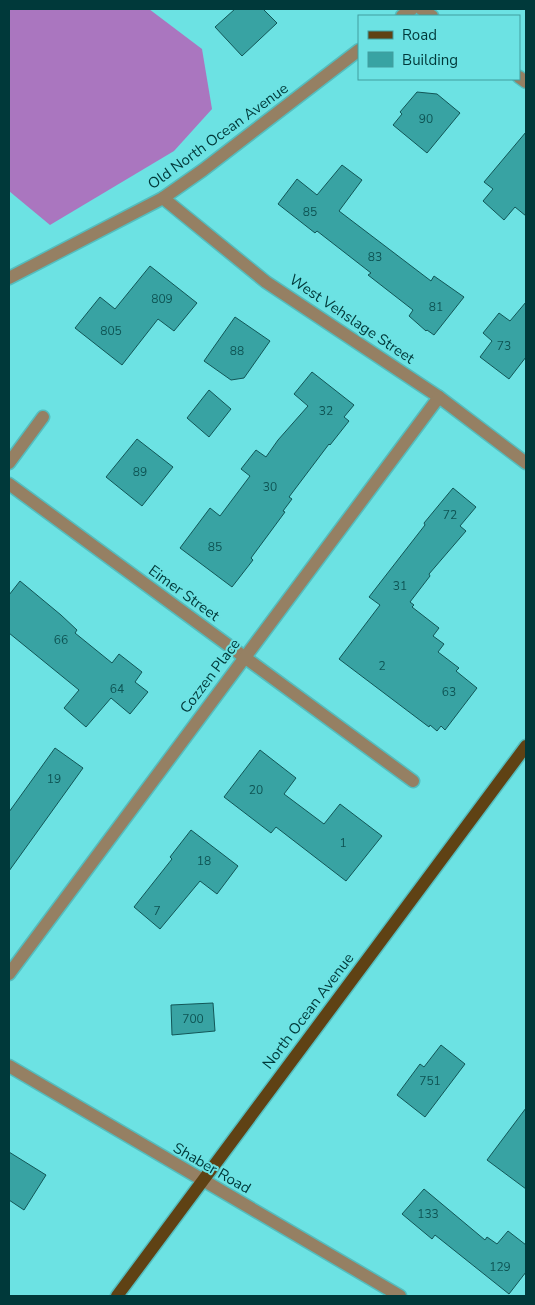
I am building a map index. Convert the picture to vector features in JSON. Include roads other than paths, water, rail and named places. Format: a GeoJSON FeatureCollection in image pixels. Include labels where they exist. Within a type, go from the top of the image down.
{"type":"FeatureCollection","features":[{"type":"Feature","properties":{"kind":"main road","name":"North Ocean Avenue"},"geometry":{"type":"LineString","coordinates":[[117,1296],[526,746]]}},
{"type":"Feature","properties":{"kind":"street","name":"Old North Ocean Avenue"},"geometry":{"type":"LineString","coordinates":[[9,278],[163,198],[203,170],[358,51]]}},
{"type":"Feature","properties":{"kind":"street","name":"West Vehslage Street"},"geometry":{"type":"LineString","coordinates":[[163,198],[266,282],[439,397],[526,462]]}},
{"type":"Feature","properties":{"kind":"street","name":"Cozzen Place"},"geometry":{"type":"LineString","coordinates":[[9,974],[439,397]]}},
{"type":"Feature","properties":{"kind":"street"},"geometry":{"type":"LineString","coordinates":[[9,463],[43,417]]}},
{"type":"Feature","properties":{"kind":"street","name":"Eimer Street"},"geometry":{"type":"LineString","coordinates":[[9,484],[413,781]]}},
{"type":"Feature","properties":{"kind":"street","name":"Shaber Road"},"geometry":{"type":"LineString","coordinates":[[9,1066],[400,1296]]}}]}
